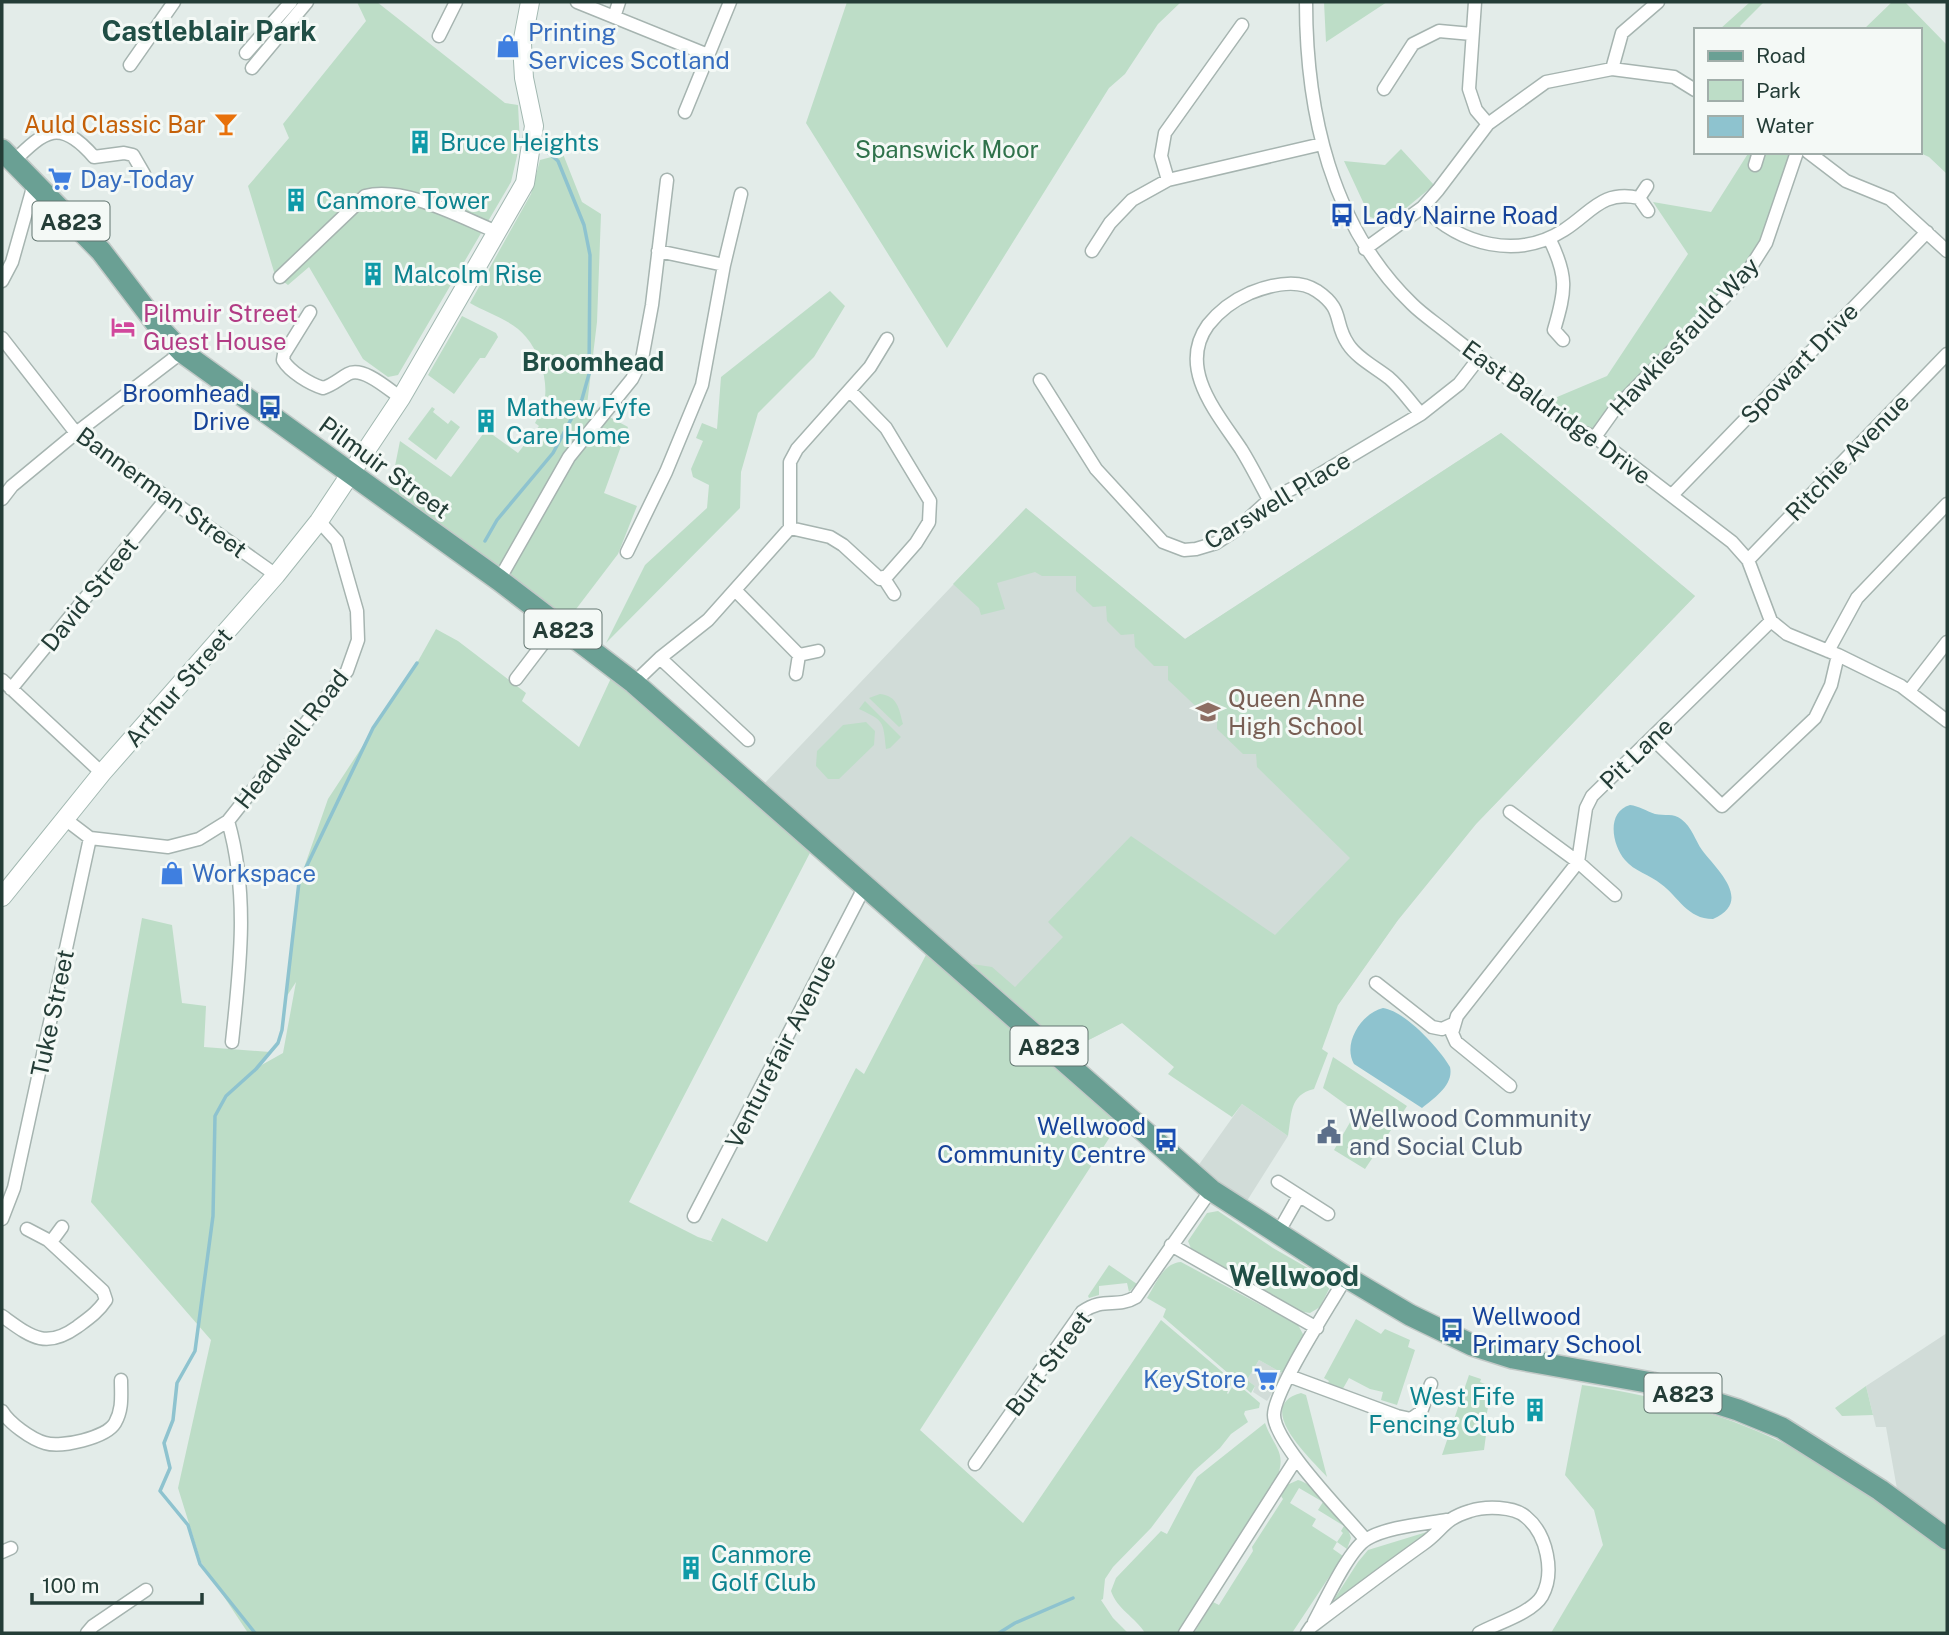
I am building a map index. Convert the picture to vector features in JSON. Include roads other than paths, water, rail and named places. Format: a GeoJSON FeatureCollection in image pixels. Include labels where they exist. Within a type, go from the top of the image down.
{"type":"FeatureCollection","features":[{"type":"Feature","properties":{"kind":"main road","name":"Pilmuir Street"},"geometry":{"type":"LineString","coordinates":[[7,156],[101,251],[162,331],[182,352],[499,580],[634,683],[865,886]]}},
{"type":"Feature","properties":{"kind":"main road","name":"A823"},"geometry":{"type":"LineString","coordinates":[[865,886],[1211,1190],[1346,1277],[1410,1315],[1472,1345],[1513,1358],[1652,1383],[1738,1410],[1783,1428],[1880,1490],[1947,1539]]}},
{"type":"Feature","properties":{"kind":"street"},"geometry":{"type":"LineString","coordinates":[[130,65],[174,2]]}},
{"type":"Feature","properties":{"kind":"street"},"geometry":{"type":"LineString","coordinates":[[246,53],[290,2]]}},
{"type":"Feature","properties":{"kind":"street"},"geometry":{"type":"LineString","coordinates":[[252,68],[307,2]]}},
{"type":"Feature","properties":{"kind":"street"},"geometry":{"type":"LineString","coordinates":[[439,36],[456,2]]}},
{"type":"Feature","properties":{"kind":"street"},"geometry":{"type":"LineString","coordinates":[[350,475],[401,398],[525,183],[534,126],[524,78],[522,44],[530,2]]}},
{"type":"Feature","properties":{"kind":"street"},"geometry":{"type":"LineString","coordinates":[[576,2],[708,55]]}},
{"type":"Feature","properties":{"kind":"street"},"geometry":{"type":"LineString","coordinates":[[614,18],[619,2]]}},
{"type":"Feature","properties":{"kind":"street"},"geometry":{"type":"LineString","coordinates":[[685,112],[730,2]]}},
{"type":"Feature","properties":{"kind":"street","name":"East Baldridge Drive"},"geometry":{"type":"LineString","coordinates":[[1306,2],[1312,88],[1322,144],[1341,204],[1365,249],[1411,304],[1572,428],[1595,437],[1732,542],[1748,560],[1771,621]]}},
{"type":"Feature","properties":{"kind":"street"},"geometry":{"type":"LineString","coordinates":[[1475,2],[1469,89],[1476,110],[1488,124]]}},
{"type":"Feature","properties":{"kind":"street"},"geometry":{"type":"LineString","coordinates":[[1612,69],[1622,33],[1635,19],[1658,2]]}},
{"type":"Feature","properties":{"kind":"street"},"geometry":{"type":"LineString","coordinates":[[1168,180],[1161,156],[1166,133],[1242,25]]}},
{"type":"Feature","properties":{"kind":"street"},"geometry":{"type":"LineString","coordinates":[[1384,89],[1413,44],[1439,31],[1472,34]]}},
{"type":"Feature","properties":{"kind":"street"},"geometry":{"type":"LineString","coordinates":[[1365,249],[1423,206],[1488,124],[1546,82],[1612,69],[1674,77],[1694,89]]}},
{"type":"Feature","properties":{"kind":"street"},"geometry":{"type":"LineString","coordinates":[[7,156],[41,136],[63,134],[77,139],[94,158],[124,153],[133,155],[144,174]]}},
{"type":"Feature","properties":{"kind":"street"},"geometry":{"type":"LineString","coordinates":[[1093,251],[1110,223],[1132,200],[1168,180],[1322,144]]}},
{"type":"Feature","properties":{"kind":"street","name":"Hawkiesfauld Way"},"geometry":{"type":"LineString","coordinates":[[1595,437],[1615,409],[1745,276],[1765,247],[1796,154]]}},
{"type":"Feature","properties":{"kind":"street"},"geometry":{"type":"LineString","coordinates":[[1811,154],[1846,181],[1890,199],[1947,251]]}},
{"type":"Feature","properties":{"kind":"street"},"geometry":{"type":"LineString","coordinates":[[499,580],[569,457],[632,379],[642,359],[667,180]]}},
{"type":"Feature","properties":{"kind":"street"},"geometry":{"type":"LineString","coordinates":[[2,281],[12,262],[34,184]]}},
{"type":"Feature","properties":{"kind":"street"},"geometry":{"type":"LineString","coordinates":[[1639,198],[1647,186]]}},
{"type":"Feature","properties":{"kind":"street"},"geometry":{"type":"LineString","coordinates":[[280,276],[365,195],[393,193],[429,204],[496,232]]}},
{"type":"Feature","properties":{"kind":"street"},"geometry":{"type":"LineString","coordinates":[[627,552],[666,472],[702,385],[724,265],[741,194]]}},
{"type":"Feature","properties":{"kind":"street"},"geometry":{"type":"LineString","coordinates":[[1423,206],[1455,232],[1492,246],[1516,247],[1549,238],[1602,201],[1615,196],[1639,198],[1648,211]]}},
{"type":"Feature","properties":{"kind":"street","name":"Spowart Drive"},"geometry":{"type":"LineString","coordinates":[[1672,495],[1927,232]]}},
{"type":"Feature","properties":{"kind":"street"},"geometry":{"type":"LineString","coordinates":[[1549,238],[1564,275],[1561,307],[1553,333]]}},
{"type":"Feature","properties":{"kind":"street"},"geometry":{"type":"LineString","coordinates":[[658,251],[724,265]]}},
{"type":"Feature","properties":{"kind":"street"},"geometry":{"type":"LineString","coordinates":[[1269,500],[1243,451],[1211,406],[1198,371],[1196,346],[1212,320],[1236,300],[1252,292],[1280,285],[1297,283],[1315,289],[1338,311],[1348,345],[1391,380],[1421,414]]}},
{"type":"Feature","properties":{"kind":"street"},"geometry":{"type":"LineString","coordinates":[[310,312],[284,354],[286,365],[323,388],[331,386],[349,373],[363,373],[401,398]]}},
{"type":"Feature","properties":{"kind":"street","name":"Bannerman Street"},"geometry":{"type":"LineString","coordinates":[[2,338],[76,433],[276,575]]}},
{"type":"Feature","properties":{"kind":"street"},"geometry":{"type":"LineString","coordinates":[[634,683],[660,658],[708,620],[790,528],[790,462],[797,449],[870,367],[887,339]]}},
{"type":"Feature","properties":{"kind":"street"},"geometry":{"type":"LineString","coordinates":[[2,499],[12,486],[76,433],[182,352]]}},
{"type":"Feature","properties":{"kind":"street","name":"Ritchie Avenue"},"geometry":{"type":"LineString","coordinates":[[1748,560],[1947,354]]}},
{"type":"Feature","properties":{"kind":"street","name":"Carswell Place"},"geometry":{"type":"LineString","coordinates":[[1040,380],[1096,469],[1163,542],[1184,550],[1216,542],[1236,530],[1269,500],[1312,480],[1421,414],[1459,384],[1479,358]]}},
{"type":"Feature","properties":{"kind":"street"},"geometry":{"type":"LineString","coordinates":[[790,528],[830,537],[843,545],[880,579],[887,576],[916,543],[929,522],[930,501],[886,428],[850,391]]}},
{"type":"Feature","properties":{"kind":"street","name":"Arthur Street"},"geometry":{"type":"LineString","coordinates":[[2,897],[102,773],[276,575],[350,475]]}},
{"type":"Feature","properties":{"kind":"street","name":"David Street"},"geometry":{"type":"LineString","coordinates":[[6,685],[167,498]]}},
{"type":"Feature","properties":{"kind":"street"},"geometry":{"type":"LineString","coordinates":[[1652,738],[1722,806],[1815,718],[1830,685],[1833,653],[1857,598],[1947,504]]}},
{"type":"Feature","properties":{"kind":"street","name":"Headwell Road"},"geometry":{"type":"LineString","coordinates":[[90,838],[168,847],[199,839],[228,821],[347,671],[358,640],[357,611],[337,541],[318,521]]}},
{"type":"Feature","properties":{"kind":"street"},"geometry":{"type":"LineString","coordinates":[[883,577],[894,594]]}},
{"type":"Feature","properties":{"kind":"street"},"geometry":{"type":"LineString","coordinates":[[736,591],[799,654]]}},
{"type":"Feature","properties":{"kind":"street"},"geometry":{"type":"LineString","coordinates":[[1771,621],[1787,634],[1833,653],[1909,691],[1947,721]]}},
{"type":"Feature","properties":{"kind":"street","name":"Pit Lane"},"geometry":{"type":"LineString","coordinates":[[1453,1024],[1463,1006],[1578,862],[1586,808],[1592,796],[1637,749],[1652,738],[1771,621]]}},
{"type":"Feature","properties":{"kind":"street"},"geometry":{"type":"LineString","coordinates":[[516,678],[558,624]]}},
{"type":"Feature","properties":{"kind":"street"},"geometry":{"type":"LineString","coordinates":[[1909,691],[1947,642]]}},
{"type":"Feature","properties":{"kind":"street"},"geometry":{"type":"LineString","coordinates":[[799,654],[818,651]]}},
{"type":"Feature","properties":{"kind":"street"},"geometry":{"type":"LineString","coordinates":[[796,674],[799,654]]}},
{"type":"Feature","properties":{"kind":"street"},"geometry":{"type":"LineString","coordinates":[[660,658],[748,740]]}},
{"type":"Feature","properties":{"kind":"street"},"geometry":{"type":"LineString","coordinates":[[6,685],[102,773]]}},
{"type":"Feature","properties":{"kind":"street"},"geometry":{"type":"LineString","coordinates":[[1510,812],[1578,862],[1615,895]]}},
{"type":"Feature","properties":{"kind":"street"},"geometry":{"type":"LineString","coordinates":[[65,819],[90,838]]}},
{"type":"Feature","properties":{"kind":"street"},"geometry":{"type":"LineString","coordinates":[[228,821],[237,854],[242,945],[232,1042]]}},
{"type":"Feature","properties":{"kind":"street","name":"Tuke Street"},"geometry":{"type":"LineString","coordinates":[[2,1218],[14,1188],[90,838]]}},
{"type":"Feature","properties":{"kind":"street","name":"Venturefair Avenue"},"geometry":{"type":"LineString","coordinates":[[694,1216],[865,886]]}},
{"type":"Feature","properties":{"kind":"street"},"geometry":{"type":"LineString","coordinates":[[1376,983],[1432,1027],[1442,1029],[1453,1024]]}},
{"type":"Feature","properties":{"kind":"street"},"geometry":{"type":"LineString","coordinates":[[1453,1024],[1452,1033],[1456,1042],[1510,1086]]}},
{"type":"Feature","properties":{"kind":"street"},"geometry":{"type":"LineString","coordinates":[[1278,1182],[1328,1214]]}},
{"type":"Feature","properties":{"kind":"street","name":"Burt Street"},"geometry":{"type":"LineString","coordinates":[[975,1464],[1082,1312],[1093,1304],[1124,1302],[1136,1297],[1211,1190]]}},
{"type":"Feature","properties":{"kind":"street"},"geometry":{"type":"LineString","coordinates":[[1278,1233],[1299,1196]]}},
{"type":"Feature","properties":{"kind":"street"},"geometry":{"type":"LineString","coordinates":[[51,1242],[62,1227]]}},
{"type":"Feature","properties":{"kind":"street"},"geometry":{"type":"LineString","coordinates":[[2,1316],[26,1333],[44,1340],[64,1336],[99,1312],[106,1300],[103,1291],[51,1242],[27,1229]]}},
{"type":"Feature","properties":{"kind":"street"},"geometry":{"type":"LineString","coordinates":[[1171,1245],[1317,1328]]}},
{"type":"Feature","properties":{"kind":"street"},"geometry":{"type":"LineString","coordinates":[[1346,1277],[1289,1376],[1274,1415],[1283,1441],[1296,1459],[1365,1539]]}},
{"type":"Feature","properties":{"kind":"street"},"geometry":{"type":"LineString","coordinates":[[1289,1376],[1411,1419],[1422,1412],[1430,1384]]}},
{"type":"Feature","properties":{"kind":"street"},"geometry":{"type":"LineString","coordinates":[[4,1422],[45,1443],[86,1441],[114,1426],[121,1408],[121,1380]]}},
{"type":"Feature","properties":{"kind":"street"},"geometry":{"type":"LineString","coordinates":[[1185,1633],[1296,1459]]}},
{"type":"Feature","properties":{"kind":"street"},"geometry":{"type":"LineString","coordinates":[[1309,1630],[1348,1561],[1365,1539],[1384,1532],[1447,1520],[1472,1510],[1501,1508],[1526,1516],[1540,1535],[1548,1561],[1548,1577],[1542,1596],[1528,1611],[1500,1621],[1479,1633]]}},
{"type":"Feature","properties":{"kind":"street"},"geometry":{"type":"LineString","coordinates":[[1309,1630],[1425,1543],[1447,1520]]}},
{"type":"Feature","properties":{"kind":"street"},"geometry":{"type":"LineString","coordinates":[[87,1633],[93,1626],[146,1590]]}},
{"type":"Feature","properties":{"kind":"water"},"geometry":{"type":"Polygon","coordinates":[[[1630,805],[1655,814],[1675,816],[1685,822],[1728,886],[1730,904],[1725,912],[1713,919],[1696,915],[1661,884],[1625,860],[1617,846],[1614,822],[1617,814],[1630,805]]]}},
{"type":"Feature","properties":{"kind":"water"},"geometry":{"type":"Polygon","coordinates":[[[1383,1008],[1411,1023],[1438,1050],[1450,1067],[1446,1085],[1422,1108],[1354,1064],[1351,1047],[1356,1030],[1368,1016],[1383,1008]]]}},
{"type":"Feature","properties":{"kind":"waterway"},"geometry":{"type":"LineString","coordinates":[[485,541],[497,520],[553,453],[582,399],[589,374],[590,255],[584,225],[558,161],[544,149]]}},
{"type":"Feature","properties":{"kind":"waterway"},"geometry":{"type":"LineString","coordinates":[[255,1633],[200,1564],[188,1525],[160,1491],[170,1468],[164,1443],[173,1420],[177,1383],[195,1351],[213,1216],[215,1116],[226,1096],[256,1069],[278,1043],[282,1030],[299,882],[373,728],[417,663]]}},
{"type":"Feature","properties":{"kind":"waterway"},"geometry":{"type":"LineString","coordinates":[[999,1633],[1015,1623],[1073,1598]]}},
{"type":"Feature","properties":{"kind":"place","name":"Printing Services Scotland"},"geometry":{"type":"Point","coordinates":[508,46]}},
{"type":"Feature","properties":{"kind":"place","name":"Auld Classic Bar"},"geometry":{"type":"Point","coordinates":[226,124]}},
{"type":"Feature","properties":{"kind":"place","name":"Bruce Heights"},"geometry":{"type":"Point","coordinates":[420,142]}},
{"type":"Feature","properties":{"kind":"place","name":"Day-Today"},"geometry":{"type":"Point","coordinates":[60,179]}},
{"type":"Feature","properties":{"kind":"place","name":"Canmore Tower"},"geometry":{"type":"Point","coordinates":[296,200]}},
{"type":"Feature","properties":{"kind":"place","name":"Lady Nairne Road"},"geometry":{"type":"Point","coordinates":[1342,215]}},
{"type":"Feature","properties":{"kind":"place","name":"Malcolm Rise"},"geometry":{"type":"Point","coordinates":[373,274]}},
{"type":"Feature","properties":{"kind":"place","name":"Pilmuir Street Guest House"},"geometry":{"type":"Point","coordinates":[123,327]}},
{"type":"Feature","properties":{"kind":"place","name":"Broomhead Drive"},"geometry":{"type":"Point","coordinates":[270,407]}},
{"type":"Feature","properties":{"kind":"place","name":"Mathew Fyfe Care Home"},"geometry":{"type":"Point","coordinates":[486,421]}},
{"type":"Feature","properties":{"kind":"place","name":"Queen Anne High School"},"geometry":{"type":"Point","coordinates":[1208,712]}},
{"type":"Feature","properties":{"kind":"place","name":"Workspace"},"geometry":{"type":"Point","coordinates":[172,873]}},
{"type":"Feature","properties":{"kind":"place","name":"Wellwood Community and Social Club"},"geometry":{"type":"Point","coordinates":[1329,1132]}},
{"type":"Feature","properties":{"kind":"place","name":"Wellwood Community Centre"},"geometry":{"type":"Point","coordinates":[1166,1140]}},
{"type":"Feature","properties":{"kind":"place","name":"Wellwood Primary School"},"geometry":{"type":"Point","coordinates":[1452,1330]}},
{"type":"Feature","properties":{"kind":"place","name":"KeyStore"},"geometry":{"type":"Point","coordinates":[1266,1379]}},
{"type":"Feature","properties":{"kind":"place","name":"West Fife Fencing Club"},"geometry":{"type":"Point","coordinates":[1535,1410]}},
{"type":"Feature","properties":{"kind":"place","name":"Canmore Golf Club"},"geometry":{"type":"Point","coordinates":[691,1568]}},
{"type":"Feature","properties":{"kind":"district","name":"Castleblair Park"},"geometry":{"type":"Point","coordinates":[209,30]}},
{"type":"Feature","properties":{"kind":"district","name":"Broomhead"},"geometry":{"type":"Point","coordinates":[593,361]}},
{"type":"Feature","properties":{"kind":"district","name":"Wellwood"},"geometry":{"type":"Point","coordinates":[1294,1275]}},
{"type":"Feature","properties":{"kind":"park label","name":"Spanswick Moor"},"geometry":{"type":"Point","coordinates":[947,149]}}]}
